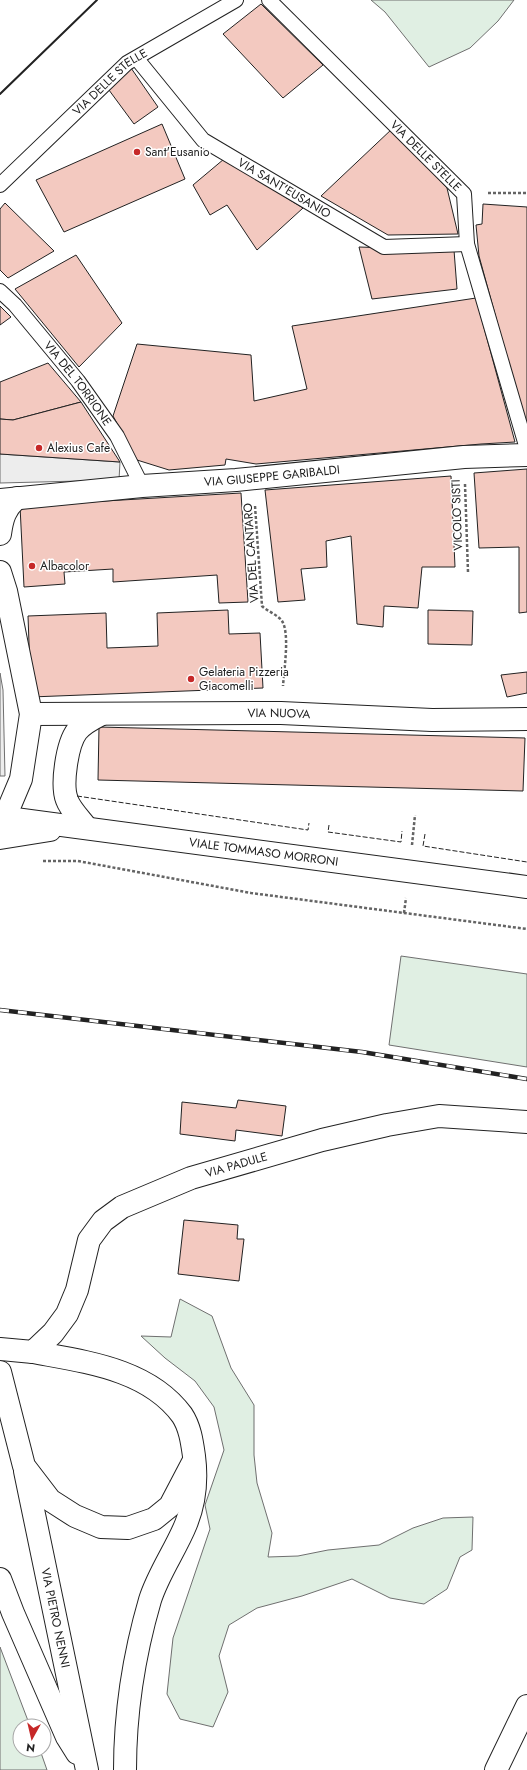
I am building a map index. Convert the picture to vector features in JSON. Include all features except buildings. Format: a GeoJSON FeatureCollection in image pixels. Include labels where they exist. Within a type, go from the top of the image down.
{"type":"FeatureCollection","features":[{"type":"Feature","properties":{"kind":"street","name":"VIA GIUSEPPE GARIBALDI"},"geometry":{"type":"LineString","coordinates":[[9,499],[464,457],[527,455]]}},
{"type":"Feature","properties":{"kind":"street"},"geometry":{"type":"LineString","coordinates":[[0,534],[2,518],[10,505],[9,499]]}},
{"type":"Feature","properties":{"kind":"street"},"geometry":{"type":"LineString","coordinates":[[0,572],[6,591],[31,714],[21,780],[2,817]]}},
{"type":"Feature","properties":{"kind":"street","name":"VIA NUOVA"},"geometry":{"type":"LineString","coordinates":[[31,714],[100,715],[282,712],[432,720],[527,719]]}},
{"type":"Feature","properties":{"kind":"street"},"geometry":{"type":"LineString","coordinates":[[0,838],[78,827],[64,792],[70,748],[77,731],[100,715]]}},
{"type":"Feature","properties":{"kind":"street","name":"VIALE TOMMASO MORRONI"},"geometry":{"type":"LineString","coordinates":[[2,817],[527,887]]}},
{"type":"Feature","properties":{"kind":"street","name":"VIA PADULE"},"geometry":{"type":"LineString","coordinates":[[33,1352],[53,1333],[67,1314],[77,1290],[89,1240],[103,1221],[122,1207],[191,1178],[322,1140],[387,1125],[439,1116],[527,1122]]}},
{"type":"Feature","properties":{"kind":"street"},"geometry":{"type":"LineString","coordinates":[[0,1349],[33,1352],[81,1361],[114,1370],[147,1382],[166,1398],[183,1416],[192,1439],[196,1487],[186,1523],[151,1599],[134,1668],[125,1745],[125,1770]]}},
{"type":"Feature","properties":{"kind":"street","name":"VIA PIETRO NENNI"},"geometry":{"type":"LineString","coordinates":[[0,1372],[24,1466],[87,1769]]}},
{"type":"Feature","properties":{"kind":"street"},"geometry":{"type":"LineString","coordinates":[[24,1466],[50,1500],[75,1516],[100,1527],[128,1528],[154,1519],[170,1506],[184,1482],[194,1459]]}},
{"type":"Feature","properties":{"kind":"street"},"geometry":{"type":"LineString","coordinates":[[0,1579],[13,1613],[67,1737],[87,1769]]}},
{"type":"Feature","properties":{"kind":"street"},"geometry":{"type":"LineString","coordinates":[[496,1770],[527,1706]]}},
{"type":"Feature","properties":{"kind":"lane","name":"VIA DELLE STELLE"},"geometry":{"type":"LineString","coordinates":[[0,185],[127,63],[137,59],[236,0]]}},
{"type":"Feature","properties":{"kind":"lane","name":"VIA DELLE STELLE"},"geometry":{"type":"LineString","coordinates":[[269,0],[464,194],[467,244],[527,449]]}},
{"type":"Feature","properties":{"kind":"lane","name":"VIA SANT'EUSANIO"},"geometry":{"type":"LineString","coordinates":[[137,59],[203,140],[384,247],[467,244]]}},
{"type":"Feature","properties":{"kind":"lane","name":"VIA DEL TORRIONE"},"geometry":{"type":"LineString","coordinates":[[0,291],[15,305],[78,381],[117,436],[142,486]]}},
{"type":"Feature","properties":{"kind":"path"},"geometry":{"type":"LineString","coordinates":[[464,194],[527,193]]}},
{"type":"Feature","properties":{"kind":"path","name":"VICOLO SISTI"},"geometry":{"type":"LineString","coordinates":[[464,457],[468,572]]}},
{"type":"Feature","properties":{"kind":"path","name":"VIA DEL CANTARO"},"geometry":{"type":"LineString","coordinates":[[255,477],[256,521],[262,606],[267,611],[281,619],[286,628],[282,712]]}},
{"type":"Feature","properties":{"kind":"path"},"geometry":{"type":"LineString","coordinates":[[39,861],[78,862],[251,893],[527,929]]}},
{"type":"Feature","properties":{"kind":"green space"},"geometry":{"type":"Polygon","coordinates":[[[371,0],[514,0],[498,21],[470,48],[429,67],[385,12],[371,0]]]}},
{"type":"Feature","properties":{"kind":"green space"},"geometry":{"type":"Polygon","coordinates":[[[401,956],[527,974],[527,1067],[389,1045],[401,956]]]}},
{"type":"Feature","properties":{"kind":"green space"},"geometry":{"type":"Polygon","coordinates":[[[180,1299],[212,1316],[231,1368],[254,1405],[254,1455],[257,1483],[272,1533],[268,1557],[298,1556],[328,1550],[379,1545],[413,1528],[443,1518],[473,1517],[472,1550],[460,1557],[447,1589],[424,1604],[390,1598],[352,1579],[302,1596],[257,1608],[229,1625],[219,1656],[228,1692],[213,1727],[180,1719],[167,1694],[173,1638],[210,1529],[205,1505],[224,1450],[214,1407],[195,1381],[165,1358],[141,1336],[171,1337],[180,1299]]]}},
{"type":"Feature","properties":{"kind":"green space"},"geometry":{"type":"Polygon","coordinates":[[[0,1647],[27,1718],[12,1718],[12,1758],[43,1758],[47,1770],[0,1770],[0,1647]]]}},
{"type":"Feature","properties":{"kind":"shaded area"},"geometry":{"type":"Polygon","coordinates":[[[0,454],[120,462],[119,480],[0,483],[0,454]]]}},
{"type":"Feature","properties":{"kind":"shaded area"},"geometry":{"type":"Polygon","coordinates":[[[0,673],[3,690],[5,776],[0,776],[0,673]]]}},
{"type":"Feature","properties":{"kind":"railway"},"geometry":{"type":"LineString","coordinates":[[0,1010],[362,1052],[527,1079]]}},
{"type":"Feature","properties":{"kind":"fence"},"geometry":{"type":"LineString","coordinates":[[77,796],[308,830],[309,823]]}},
{"type":"Feature","properties":{"kind":"fence"},"geometry":{"type":"LineString","coordinates":[[329,825],[328,832],[401,842],[402,831]]}},
{"type":"Feature","properties":{"kind":"fence"},"geometry":{"type":"LineString","coordinates":[[425,834],[423,846],[527,862]]}},
{"type":"Feature","properties":{"kind":"wall"},"geometry":{"type":"LineString","coordinates":[[0,94],[97,0]]}},
{"type":"Feature","properties":{"kind":"place","name":"Sant'Eusanio"},"geometry":{"type":"Point","coordinates":[137,152]}},
{"type":"Feature","properties":{"kind":"place","name":"Alexius Cafe"},"geometry":{"type":"Point","coordinates":[39,448]}},
{"type":"Feature","properties":{"kind":"place","name":"Albacolor"},"geometry":{"type":"Point","coordinates":[32,566]}},
{"type":"Feature","properties":{"kind":"place","name":"Gelateria Pizzeria Giacomelli"},"geometry":{"type":"Point","coordinates":[191,679]}}]}
